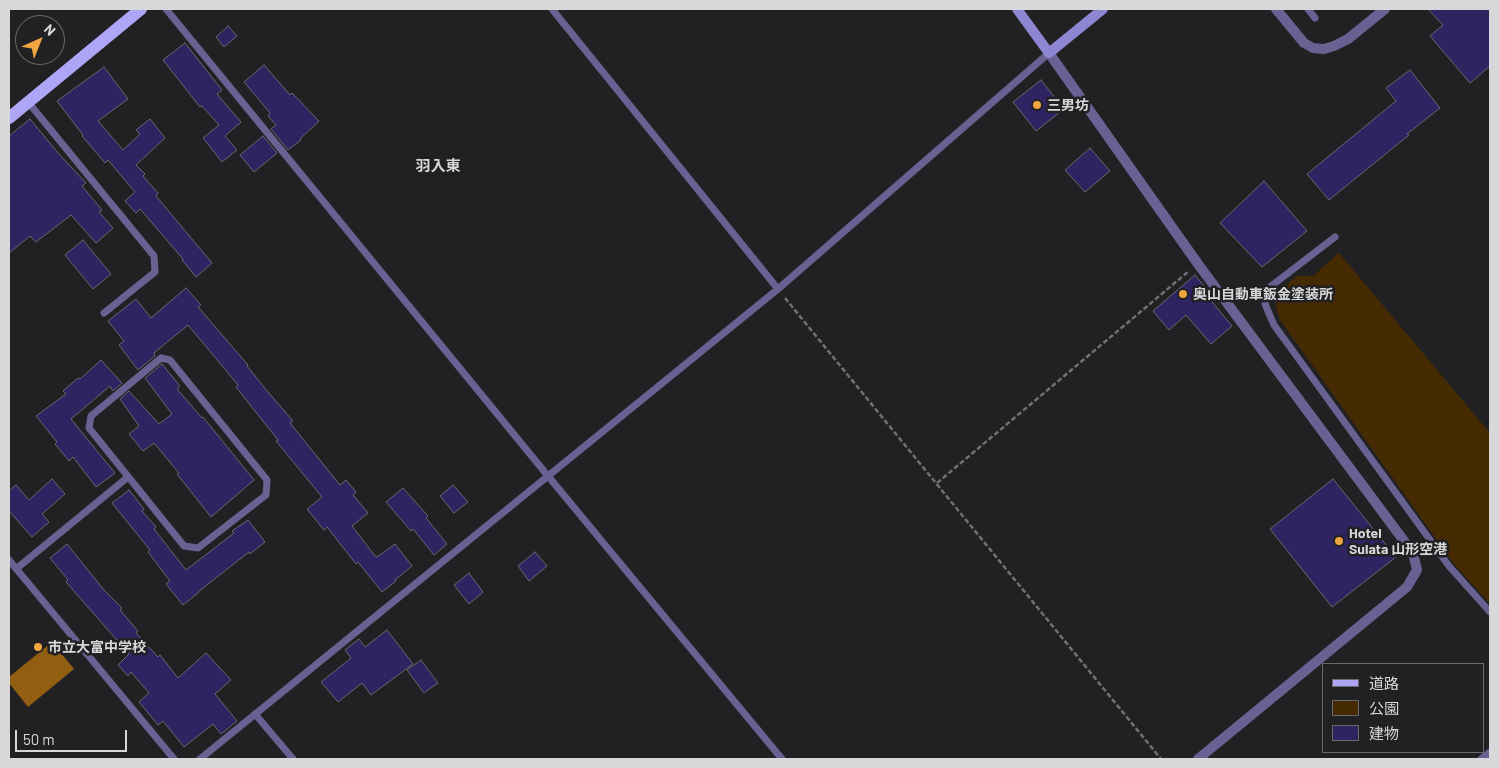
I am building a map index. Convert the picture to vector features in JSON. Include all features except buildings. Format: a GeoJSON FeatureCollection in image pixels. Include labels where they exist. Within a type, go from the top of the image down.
{"type":"FeatureCollection","features":[{"type":"Feature","properties":{"kind":"main road"},"geometry":{"type":"LineString","coordinates":[[9,118],[141,9]]}},
{"type":"Feature","properties":{"kind":"main road"},"geometry":{"type":"LineString","coordinates":[[1017,9],[1049,53],[1102,9]]}},
{"type":"Feature","properties":{"kind":"street"},"geometry":{"type":"LineString","coordinates":[[1276,9],[1304,42],[1313,48],[1324,49],[1348,39],[1385,9]]}},
{"type":"Feature","properties":{"kind":"street"},"geometry":{"type":"LineString","coordinates":[[1049,53],[1198,264],[1413,553],[1417,570],[1407,588],[1198,759]]}},
{"type":"Feature","properties":{"kind":"lane"},"geometry":{"type":"LineString","coordinates":[[166,9],[782,759]]}},
{"type":"Feature","properties":{"kind":"lane"},"geometry":{"type":"LineString","coordinates":[[552,9],[778,289]]}},
{"type":"Feature","properties":{"kind":"lane"},"geometry":{"type":"LineString","coordinates":[[1308,9],[1315,18]]}},
{"type":"Feature","properties":{"kind":"lane"},"geometry":{"type":"LineString","coordinates":[[200,759],[778,289],[1049,53]]}},
{"type":"Feature","properties":{"kind":"lane"},"geometry":{"type":"LineString","coordinates":[[28,102],[154,256],[154,272],[104,313]]}},
{"type":"Feature","properties":{"kind":"lane"},"geometry":{"type":"LineString","coordinates":[[1335,237],[1270,287],[1265,304],[1274,325],[1449,566],[1490,612]]}},
{"type":"Feature","properties":{"kind":"lane"},"geometry":{"type":"LineString","coordinates":[[161,358],[170,360],[267,480],[266,495],[198,548],[184,546],[128,478],[89,428],[91,416],[161,358]]}},
{"type":"Feature","properties":{"kind":"lane"},"geometry":{"type":"LineString","coordinates":[[16,569],[128,478]]}},
{"type":"Feature","properties":{"kind":"lane"},"geometry":{"type":"LineString","coordinates":[[9,560],[174,759]]}},
{"type":"Feature","properties":{"kind":"lane"},"geometry":{"type":"LineString","coordinates":[[256,714],[293,759]]}},
{"type":"Feature","properties":{"kind":"lane"},"geometry":{"type":"LineString","coordinates":[[1481,759],[1490,752]]}},
{"type":"Feature","properties":{"kind":"path"},"geometry":{"type":"LineString","coordinates":[[937,483],[1198,264]]}},
{"type":"Feature","properties":{"kind":"path"},"geometry":{"type":"LineString","coordinates":[[778,289],[1161,759]]}},
{"type":"Feature","properties":{"kind":"green space"},"geometry":{"type":"Polygon","coordinates":[[[1339,253],[1490,433],[1490,604],[1454,564],[1280,320],[1276,306],[1277,295],[1282,289],[1297,276],[1313,276],[1339,253]]]}},
{"type":"Feature","properties":{"kind":"shaded area"},"geometry":{"type":"Polygon","coordinates":[[[52,642],[74,669],[28,707],[9,683],[9,677],[52,642]]]}},
{"type":"Feature","properties":{"kind":"place","name":"三男坊"},"geometry":{"type":"Point","coordinates":[1037,105]}},
{"type":"Feature","properties":{"kind":"place","name":"奥山自動車鈑金塗装所"},"geometry":{"type":"Point","coordinates":[1183,294]}},
{"type":"Feature","properties":{"kind":"place","name":"Hotel Sulata 山形空港"},"geometry":{"type":"Point","coordinates":[1339,541]}},
{"type":"Feature","properties":{"kind":"place","name":"市立大富中学校"},"geometry":{"type":"Point","coordinates":[38,647]}},
{"type":"Feature","properties":{"kind":"district","name":"羽入東"},"geometry":{"type":"Point","coordinates":[438,166]}}]}
